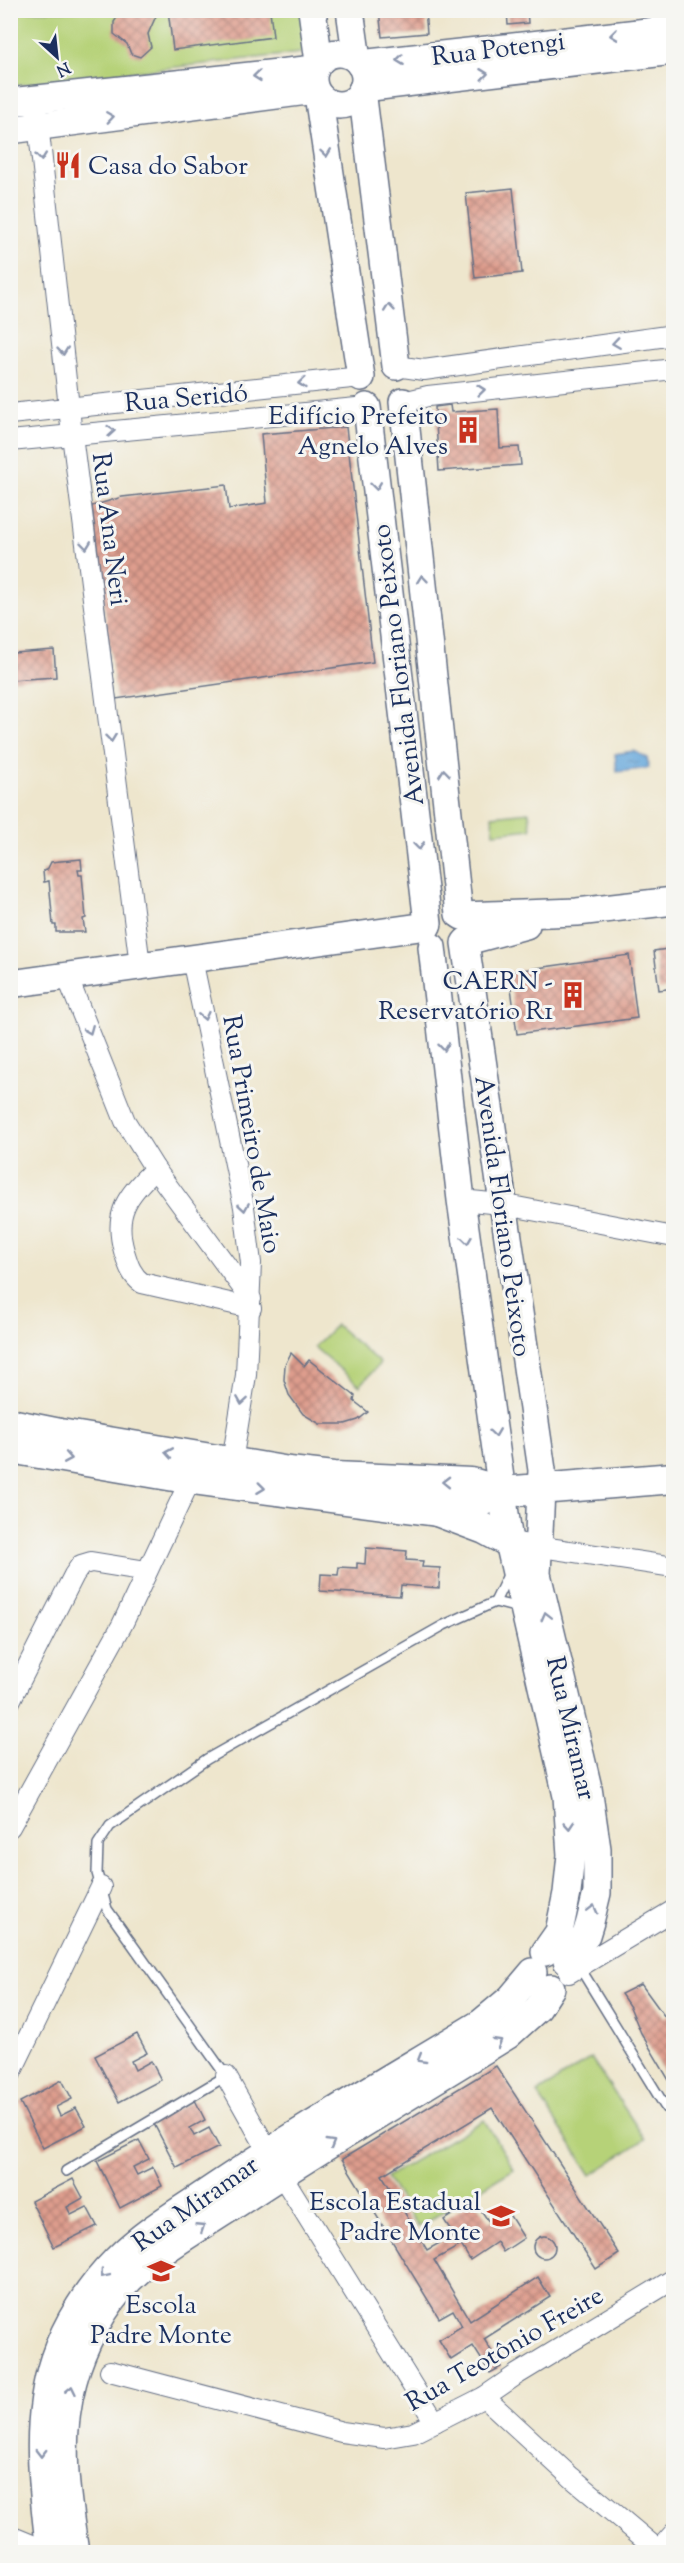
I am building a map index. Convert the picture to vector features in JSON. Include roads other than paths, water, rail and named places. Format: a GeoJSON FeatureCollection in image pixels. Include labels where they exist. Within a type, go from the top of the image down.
{"type":"FeatureCollection","features":[{"type":"Feature","properties":{"kind":"main road"},"geometry":{"type":"LineString","coordinates":[[312,10],[317,79],[338,239],[361,377],[358,393],[367,407],[374,411],[390,411],[403,402],[408,387],[402,372],[396,366],[388,363],[372,365],[361,377]]}},
{"type":"Feature","properties":{"kind":"main road"},"geometry":{"type":"LineString","coordinates":[[350,10],[361,76],[396,366]]}},
{"type":"Feature","properties":{"kind":"main road","name":"Rua Potengi"},"geometry":{"type":"LineString","coordinates":[[361,76],[673,34]]}},
{"type":"Feature","properties":{"kind":"main road"},"geometry":{"type":"LineString","coordinates":[[10,130],[317,79],[333,54],[342,53],[361,76]]}},
{"type":"Feature","properties":{"kind":"main road"},"geometry":{"type":"LineString","coordinates":[[317,79],[330,103],[344,104],[357,97],[361,76]]}},
{"type":"Feature","properties":{"kind":"main road"},"geometry":{"type":"LineString","coordinates":[[23,100],[317,79]]}},
{"type":"Feature","properties":{"kind":"main road"},"geometry":{"type":"LineString","coordinates":[[338,239],[381,234]]}},
{"type":"Feature","properties":{"kind":"main road","name":"Avenida Floriano Peixoto"},"geometry":{"type":"LineString","coordinates":[[403,402],[463,928],[501,1204],[540,1459],[542,1489]]}},
{"type":"Feature","properties":{"kind":"main road","name":"Avenida Floriano Peixoto"},"geometry":{"type":"LineString","coordinates":[[367,407],[461,1200],[503,1491]]}},
{"type":"Feature","properties":{"kind":"main road"},"geometry":{"type":"LineString","coordinates":[[463,928],[674,901]]}},
{"type":"Feature","properties":{"kind":"main road"},"geometry":{"type":"LineString","coordinates":[[441,911],[454,911],[463,928],[461,948],[450,953],[443,952],[430,936],[431,918],[441,911]]}},
{"type":"Feature","properties":{"kind":"main road"},"geometry":{"type":"LineString","coordinates":[[10,984],[140,964],[298,944],[430,936]]}},
{"type":"Feature","properties":{"kind":"main road"},"geometry":{"type":"LineString","coordinates":[[10,1424],[195,1468],[437,1511],[485,1529],[511,1552]]}},
{"type":"Feature","properties":{"kind":"main road"},"geometry":{"type":"LineString","coordinates":[[10,1448],[195,1468],[232,1462],[334,1477],[471,1483],[503,1491],[674,1478]]}},
{"type":"Feature","properties":{"kind":"main road","name":"Rua Miramar"},"geometry":{"type":"LineString","coordinates":[[75,2553],[66,2499],[65,2416],[73,2380],[90,2338],[104,2313],[129,2280],[275,2162],[481,2023],[511,1998],[557,1969],[586,1935],[597,1893],[597,1849],[588,1788],[537,1574],[542,1489]]}},
{"type":"Feature","properties":{"kind":"main road"},"geometry":{"type":"LineString","coordinates":[[437,1511],[474,1504],[503,1491]]}},
{"type":"Feature","properties":{"kind":"main road","name":"Rua Miramar"},"geometry":{"type":"LineString","coordinates":[[503,1491],[511,1552],[567,1796],[572,1855],[560,1932],[557,1969]]}},
{"type":"Feature","properties":{"kind":"main road","name":"Rua Miramar"},"geometry":{"type":"LineString","coordinates":[[50,2553],[41,2470],[41,2436],[46,2391],[54,2359],[70,2323],[90,2290],[116,2260],[147,2233],[275,2162]]}},
{"type":"Feature","properties":{"kind":"street","name":"Rua Ana Neri"},"geometry":{"type":"LineString","coordinates":[[23,100],[38,126],[72,435],[140,964]]}},
{"type":"Feature","properties":{"kind":"street"},"geometry":{"type":"LineString","coordinates":[[396,366],[424,370],[674,335]]}},
{"type":"Feature","properties":{"kind":"street"},"geometry":{"type":"LineString","coordinates":[[403,402],[428,396],[674,369]]}},
{"type":"Feature","properties":{"kind":"street","name":"Rua Seridó"},"geometry":{"type":"LineString","coordinates":[[10,414],[361,377]]}},
{"type":"Feature","properties":{"kind":"street","name":"Rua Seridó"},"geometry":{"type":"LineString","coordinates":[[10,441],[367,407]]}},
{"type":"Feature","properties":{"kind":"street","name":"Rua Primeiro de Maio"},"geometry":{"type":"LineString","coordinates":[[192,959],[244,1207],[251,1263],[246,1375],[232,1462]]}},
{"type":"Feature","properties":{"kind":"street"},"geometry":{"type":"LineString","coordinates":[[67,976],[125,1120],[155,1169],[251,1303]]}},
{"type":"Feature","properties":{"kind":"street"},"geometry":{"type":"LineString","coordinates":[[155,1169],[135,1188],[122,1212],[119,1227],[122,1245],[133,1274],[142,1283],[251,1303]]}},
{"type":"Feature","properties":{"kind":"street"},"geometry":{"type":"LineString","coordinates":[[461,1200],[501,1204],[674,1236]]}},
{"type":"Feature","properties":{"kind":"street"},"geometry":{"type":"LineString","coordinates":[[10,1827],[122,1625],[195,1468]]}},
{"type":"Feature","properties":{"kind":"street"},"geometry":{"type":"LineString","coordinates":[[511,1552],[539,1547],[674,1567]]}},
{"type":"Feature","properties":{"kind":"street"},"geometry":{"type":"LineString","coordinates":[[10,1701],[74,1575],[81,1566],[91,1562],[147,1571]]}},
{"type":"Feature","properties":{"kind":"street"},"geometry":{"type":"LineString","coordinates":[[10,2075],[101,1887]]}},
{"type":"Feature","properties":{"kind":"street"},"geometry":{"type":"LineString","coordinates":[[557,1969],[674,1910]]}},
{"type":"Feature","properties":{"kind":"street"},"geometry":{"type":"LineString","coordinates":[[226,2076],[275,2162],[435,2422]]}},
{"type":"Feature","properties":{"kind":"street","name":"Rua Teotônio Freire"},"geometry":{"type":"LineString","coordinates":[[110,2371],[342,2432],[384,2438],[413,2433],[484,2397],[516,2374],[674,2279]]}},
{"type":"Feature","properties":{"kind":"street"},"geometry":{"type":"LineString","coordinates":[[484,2397],[571,2477],[658,2551],[674,2533]]}},
{"type":"Feature","properties":{"kind":"street"},"geometry":{"type":"LineString","coordinates":[[10,2536],[50,2553]]}},
{"type":"Feature","properties":{"kind":"lane"},"geometry":{"type":"LineString","coordinates":[[495,1602],[511,1552]]}},
{"type":"Feature","properties":{"kind":"lane"},"geometry":{"type":"LineString","coordinates":[[66,2171],[226,2076],[107,1908],[97,1873],[98,1844],[110,1826],[207,1759],[444,1625],[495,1602],[524,1609]]}},
{"type":"Feature","properties":{"kind":"lane"},"geometry":{"type":"LineString","coordinates":[[557,1969],[666,2108],[674,2111]]}},
{"type":"Feature","properties":{"kind":"water"},"geometry":{"type":"Polygon","coordinates":[[[634,751],[647,758],[649,768],[617,772],[615,754],[634,751]]]}},
{"type":"Feature","properties":{"kind":"place","name":"Casa do Sabor"},"geometry":{"type":"Point","coordinates":[68,165]}},
{"type":"Feature","properties":{"kind":"place","name":"Edifício Prefeito Agnelo Alves"},"geometry":{"type":"Point","coordinates":[468,430]}},
{"type":"Feature","properties":{"kind":"place","name":"CAERN - Reservatório R1"},"geometry":{"type":"Point","coordinates":[573,995]}},
{"type":"Feature","properties":{"kind":"place","name":"Escola Estadual Padre Monte"},"geometry":{"type":"Point","coordinates":[501,2216]}},
{"type":"Feature","properties":{"kind":"place","name":"Escola Padre Monte"},"geometry":{"type":"Point","coordinates":[161,2271]}}]}
